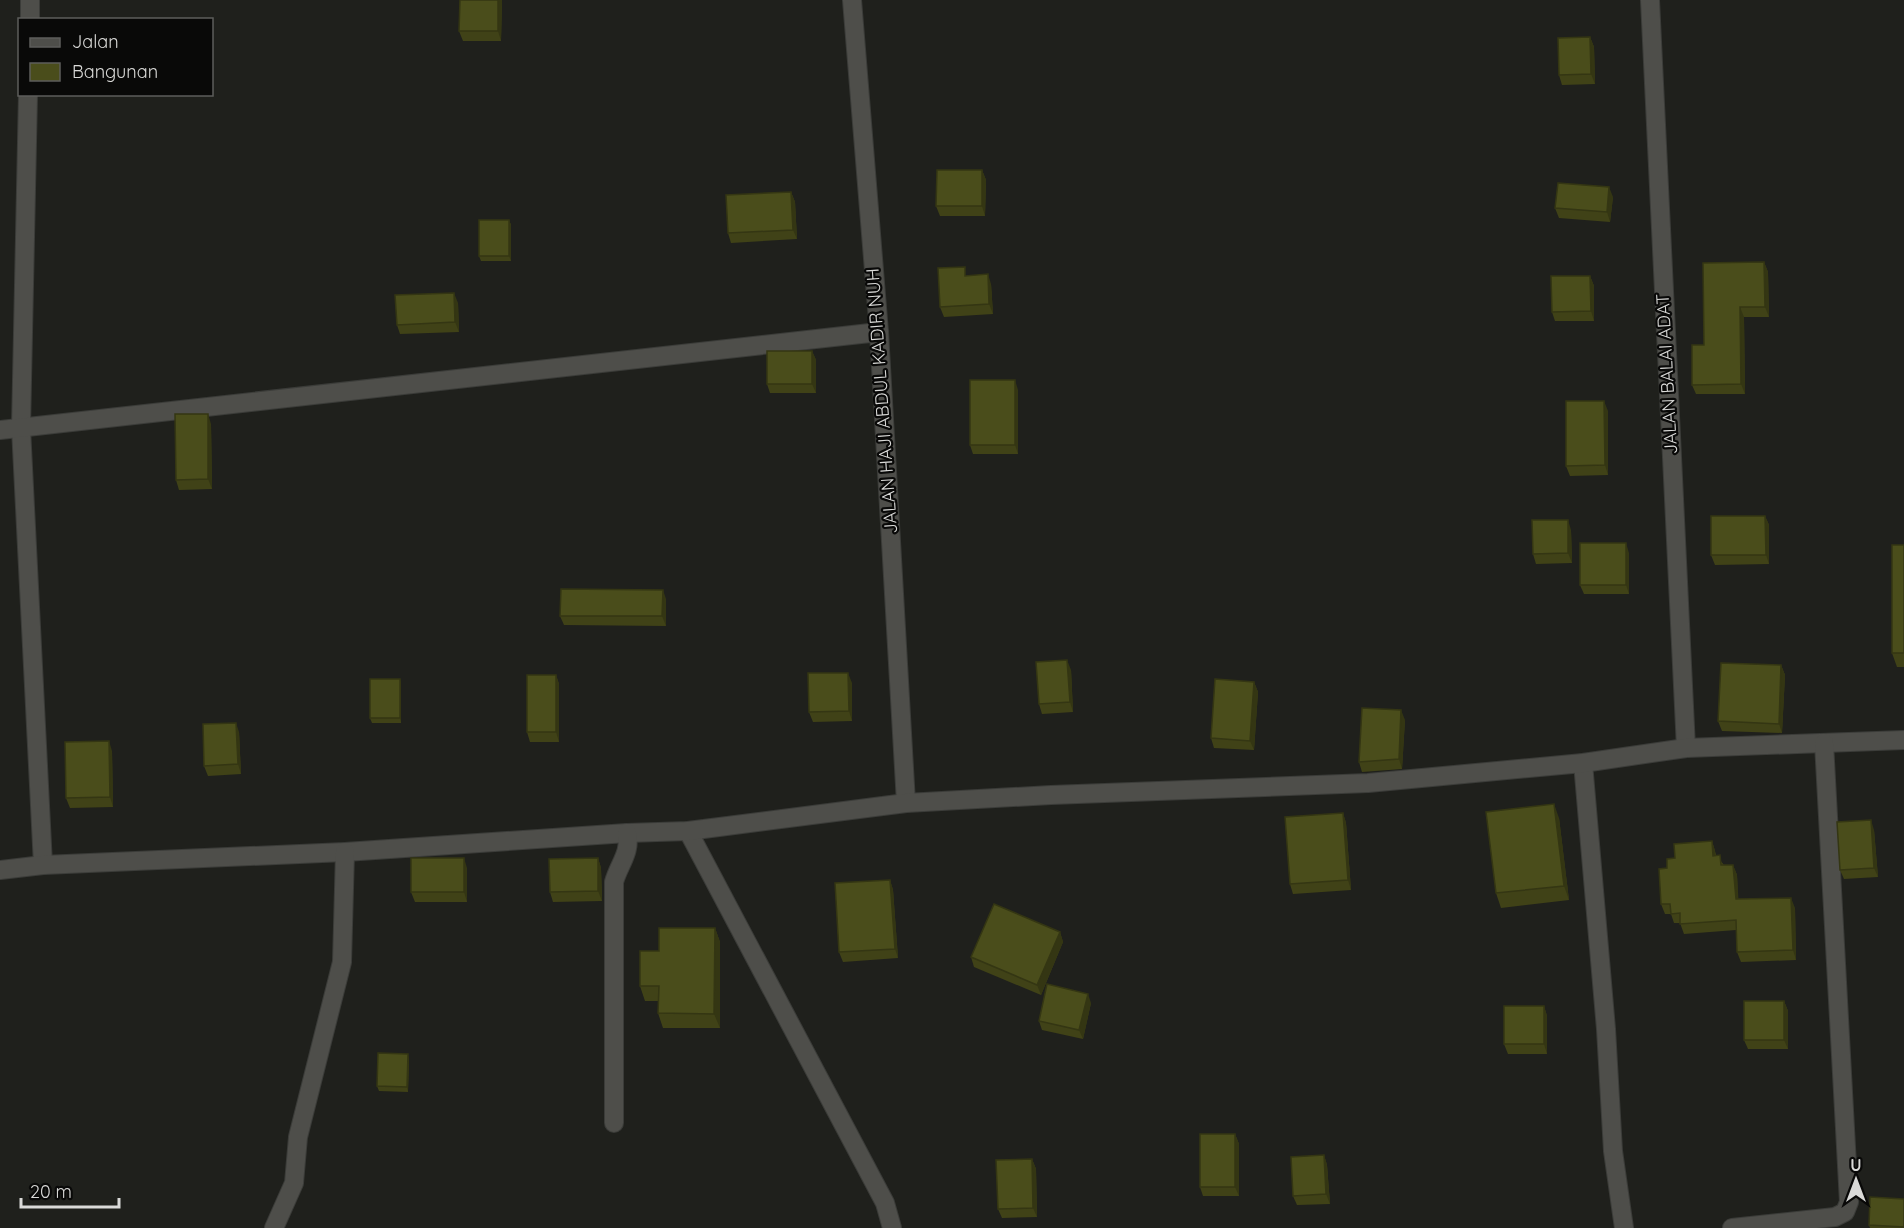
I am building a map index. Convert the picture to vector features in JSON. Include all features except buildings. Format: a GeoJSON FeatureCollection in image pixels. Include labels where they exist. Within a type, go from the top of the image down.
{"type":"FeatureCollection","features":[{"type":"Feature","properties":{"kind":"street"},"geometry":{"type":"LineString","coordinates":[[30,0],[30,18]]}},
{"type":"Feature","properties":{"kind":"street","name":"JALAN HAJI ABDUL KADIR NUH"},"geometry":{"type":"LineString","coordinates":[[852,0],[879,332],[906,803]]}},
{"type":"Feature","properties":{"kind":"street","name":"JALAN BALAI ADAT"},"geometry":{"type":"LineString","coordinates":[[1650,0],[1686,747]]}},
{"type":"Feature","properties":{"kind":"street"},"geometry":{"type":"LineString","coordinates":[[28,96],[21,429],[43,865]]}},
{"type":"Feature","properties":{"kind":"street"},"geometry":{"type":"LineString","coordinates":[[0,430],[879,332]]}},
{"type":"Feature","properties":{"kind":"street"},"geometry":{"type":"LineString","coordinates":[[0,870],[43,865],[345,852],[688,831],[906,803],[1368,783],[1583,763],[1686,747],[1904,740]]}},
{"type":"Feature","properties":{"kind":"street"},"geometry":{"type":"LineString","coordinates":[[1732,1228],[1835,1217],[1845,1212],[1850,1202],[1824,743]]}},
{"type":"Feature","properties":{"kind":"street"},"geometry":{"type":"LineString","coordinates":[[1583,763],[1606,1029],[1613,1151],[1624,1228]]}},
{"type":"Feature","properties":{"kind":"street"},"geometry":{"type":"LineString","coordinates":[[688,831],[885,1203],[892,1228]]}},
{"type":"Feature","properties":{"kind":"street"},"geometry":{"type":"LineString","coordinates":[[614,1123],[614,882],[628,851],[627,834]]}},
{"type":"Feature","properties":{"kind":"street"},"geometry":{"type":"LineString","coordinates":[[274,1228],[294,1183],[298,1137],[342,962],[345,852]]}}]}
